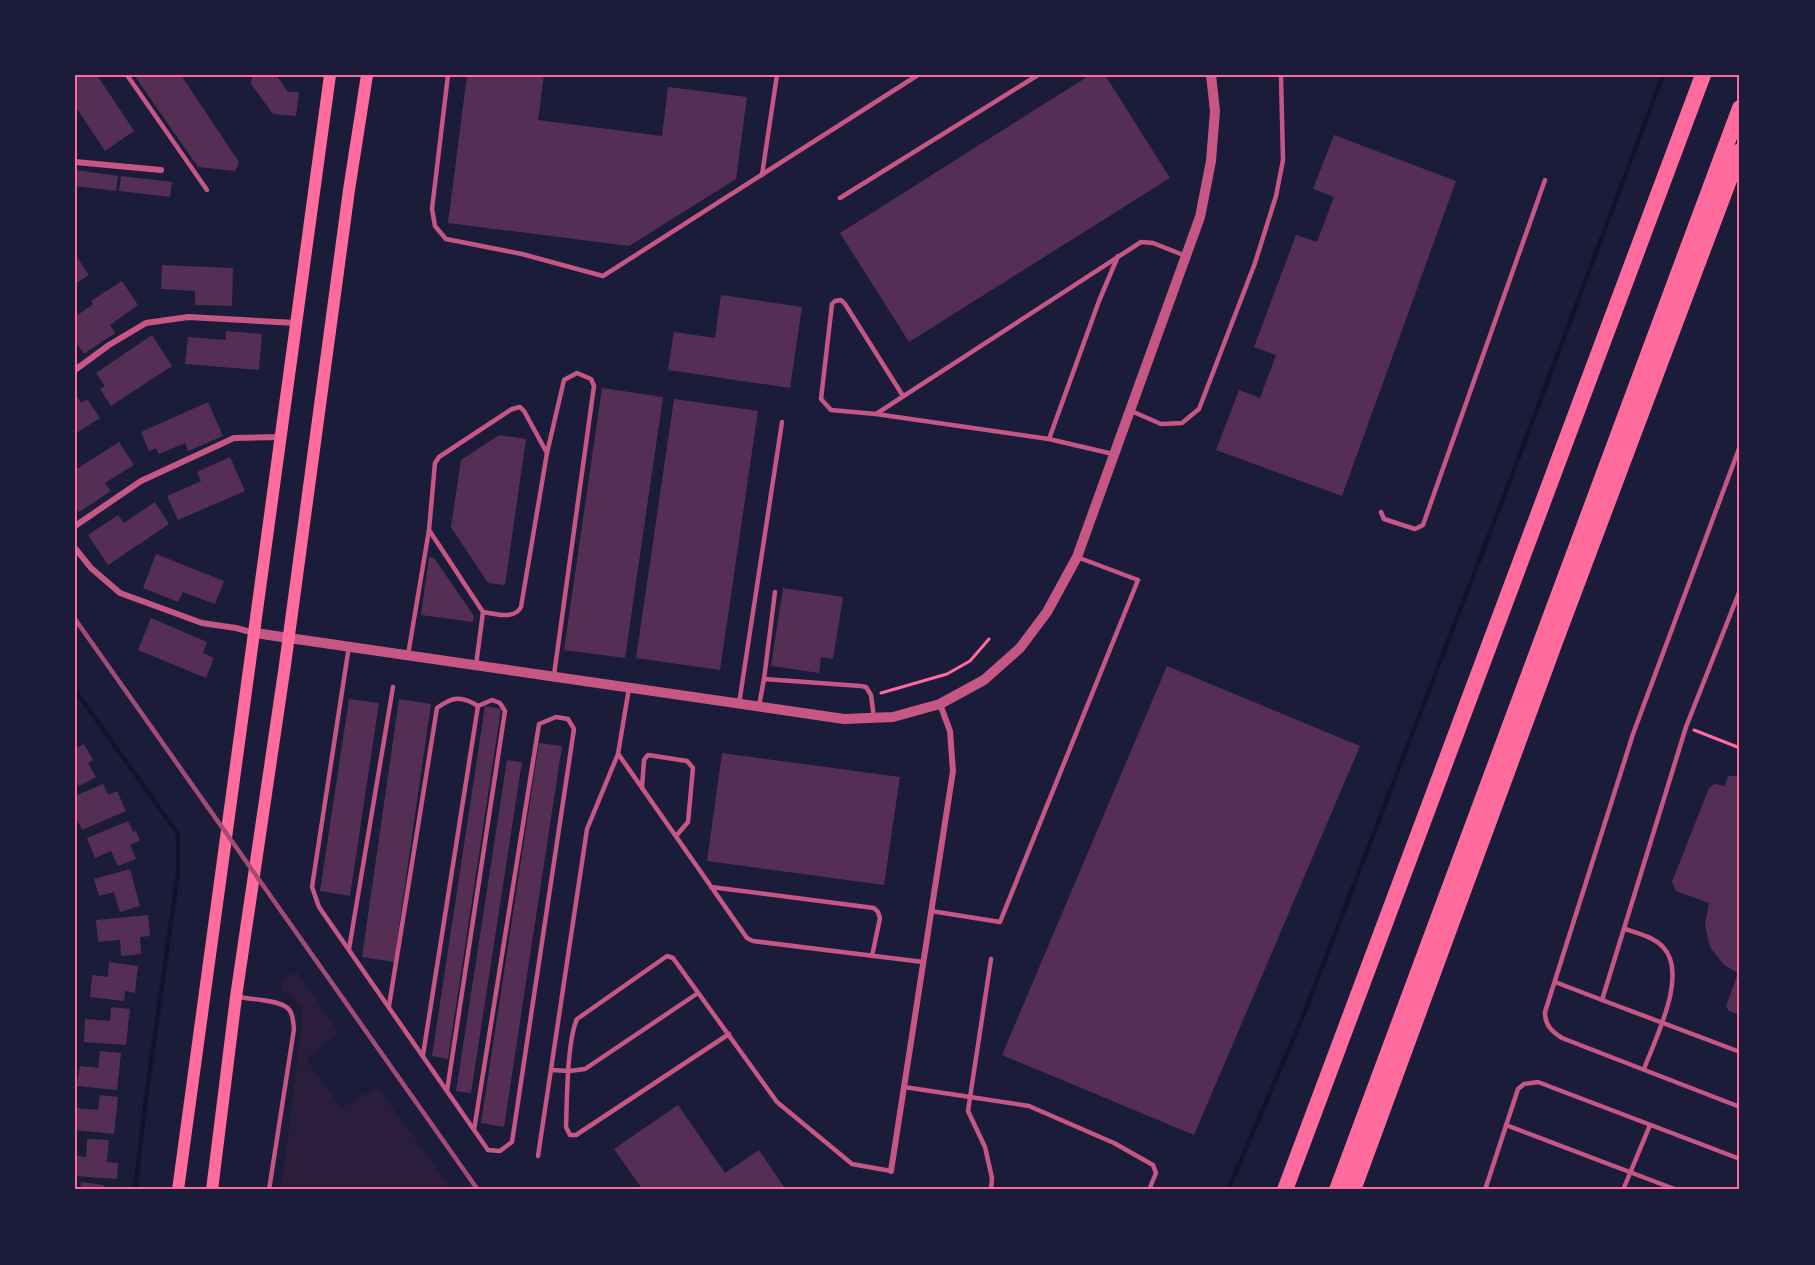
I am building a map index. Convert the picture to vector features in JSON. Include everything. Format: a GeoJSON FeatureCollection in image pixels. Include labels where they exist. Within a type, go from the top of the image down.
{"type":"FeatureCollection","features":[{"type":"Feature","properties":{"kind":"highway"},"geometry":{"type":"LineString","coordinates":[[1285,1190],[1703,75]]}},
{"type":"Feature","properties":{"kind":"highway"},"geometry":{"type":"LineString","coordinates":[[1337,1190],[1740,108]]}},
{"type":"Feature","properties":{"kind":"highway"},"geometry":{"type":"LineString","coordinates":[[1353,1190],[1552,650],[1740,151]]}},
{"type":"Feature","properties":{"kind":"main road"},"geometry":{"type":"LineString","coordinates":[[178,1190],[330,75]]}},
{"type":"Feature","properties":{"kind":"main road"},"geometry":{"type":"LineString","coordinates":[[212,1190],[236,997],[367,75]]}},
{"type":"Feature","properties":{"kind":"street"},"geometry":{"type":"LineString","coordinates":[[75,548],[91,568],[120,593],[202,623],[255,633],[844,719],[893,717],[940,704],[984,680],[1020,648],[1047,612],[1077,557],[1200,217],[1211,161],[1215,111],[1211,75]]}},
{"type":"Feature","properties":{"kind":"street"},"geometry":{"type":"LineString","coordinates":[[75,162],[161,170]]}},
{"type":"Feature","properties":{"kind":"street"},"geometry":{"type":"LineString","coordinates":[[75,370],[109,345],[146,323],[188,317],[297,323]]}},
{"type":"Feature","properties":{"kind":"street"},"geometry":{"type":"LineString","coordinates":[[75,526],[141,481],[234,438],[282,438]]}},
{"type":"Feature","properties":{"kind":"street"},"geometry":{"type":"LineString","coordinates":[[891,1171],[953,771],[950,731],[940,704]]}},
{"type":"Feature","properties":{"kind":"lane"},"geometry":{"type":"LineString","coordinates":[[127,75],[207,190]]}},
{"type":"Feature","properties":{"kind":"lane"},"geometry":{"type":"LineString","coordinates":[[448,75],[432,209],[435,226],[447,240],[522,254],[603,276],[918,75]]}},
{"type":"Feature","properties":{"kind":"lane"},"geometry":{"type":"LineString","coordinates":[[762,175],[777,75]]}},
{"type":"Feature","properties":{"kind":"lane"},"geometry":{"type":"LineString","coordinates":[[840,198],[1038,75]]}},
{"type":"Feature","properties":{"kind":"lane"},"geometry":{"type":"LineString","coordinates":[[1129,410],[1161,424],[1182,423],[1199,409],[1255,264],[1276,196],[1283,160],[1281,75]]}},
{"type":"Feature","properties":{"kind":"lane"},"geometry":{"type":"LineString","coordinates":[[1381,512],[1384,519],[1415,529],[1423,525],[1545,180]]}},
{"type":"Feature","properties":{"kind":"lane"},"geometry":{"type":"LineString","coordinates":[[876,414],[1141,242],[1153,243],[1186,256]]}},
{"type":"Feature","properties":{"kind":"lane"},"geometry":{"type":"LineString","coordinates":[[1049,439],[1099,301],[1118,256]]}},
{"type":"Feature","properties":{"kind":"lane"},"geometry":{"type":"LineString","coordinates":[[903,396],[846,304],[842,300],[835,301],[832,304],[821,399],[831,410],[876,414],[1049,439],[1113,454]]}},
{"type":"Feature","properties":{"kind":"lane"},"geometry":{"type":"LineString","coordinates":[[483,612],[509,616],[519,611],[521,606],[547,453],[564,380],[577,373],[591,379],[594,386],[554,676]]}},
{"type":"Feature","properties":{"kind":"lane"},"geometry":{"type":"LineString","coordinates":[[408,655],[429,530],[436,460],[516,407],[522,408],[547,453]]}},
{"type":"Feature","properties":{"kind":"lane"},"geometry":{"type":"LineString","coordinates":[[739,704],[783,422]]}},
{"type":"Feature","properties":{"kind":"lane"},"geometry":{"type":"LineString","coordinates":[[1740,446],[1633,734],[1545,1012],[1545,1020],[1554,1033],[1740,1107]]}},
{"type":"Feature","properties":{"kind":"lane"},"geometry":{"type":"LineString","coordinates":[[429,530],[483,612],[476,665]]}},
{"type":"Feature","properties":{"kind":"lane"},"geometry":{"type":"LineString","coordinates":[[931,911],[1000,922],[1138,580],[1077,557]]}},
{"type":"Feature","properties":{"kind":"lane"},"geometry":{"type":"LineString","coordinates":[[1602,1000],[1686,728],[1740,590]]}},
{"type":"Feature","properties":{"kind":"lane"},"geometry":{"type":"LineString","coordinates":[[759,706],[776,592]]}},
{"type":"Feature","properties":{"kind":"lane"},"geometry":{"type":"LineString","coordinates":[[349,646],[312,887],[320,907],[349,950],[423,1055],[447,1091],[474,1130],[488,1150],[501,1151],[512,1142],[574,729],[568,719],[556,717],[539,724],[474,1130]]}},
{"type":"Feature","properties":{"kind":"lane"},"geometry":{"type":"LineString","coordinates":[[764,679],[861,686],[868,690],[874,718]]}},
{"type":"Feature","properties":{"kind":"lane"},"geometry":{"type":"LineString","coordinates":[[349,950],[393,687]]}},
{"type":"Feature","properties":{"kind":"lane"},"geometry":{"type":"LineString","coordinates":[[538,1156],[587,829],[618,754],[629,687]]}},
{"type":"Feature","properties":{"kind":"lane"},"geometry":{"type":"LineString","coordinates":[[388,1006],[437,708],[449,699],[468,700],[478,706]]}},
{"type":"Feature","properties":{"kind":"lane"},"geometry":{"type":"LineString","coordinates":[[447,1091],[505,711],[500,703],[492,700],[478,706]]}},
{"type":"Feature","properties":{"kind":"lane"},"geometry":{"type":"LineString","coordinates":[[423,1055],[478,706]]}},
{"type":"Feature","properties":{"kind":"lane"},"geometry":{"type":"LineString","coordinates":[[618,754],[743,935],[753,941],[923,962]]}},
{"type":"Feature","properties":{"kind":"lane"},"geometry":{"type":"LineString","coordinates":[[642,788],[644,760],[648,756],[687,761],[692,764],[688,822],[676,836]]}},
{"type":"Feature","properties":{"kind":"lane"},"geometry":{"type":"LineString","coordinates":[[711,887],[874,908],[880,918],[872,956]]}},
{"type":"Feature","properties":{"kind":"lane"},"geometry":{"type":"LineString","coordinates":[[1625,929],[1652,939],[1661,945],[1668,954],[1674,970],[1662,1022],[1644,1069]]}},
{"type":"Feature","properties":{"kind":"lane"},"geometry":{"type":"LineString","coordinates":[[729,1034],[574,1136],[570,1135],[566,1127],[569,1071],[577,1019],[667,956],[673,958],[729,1034],[777,1101],[852,1164],[891,1171]]}},
{"type":"Feature","properties":{"kind":"lane"},"geometry":{"type":"LineString","coordinates":[[991,959],[968,1111],[985,1147],[991,1190]]}},
{"type":"Feature","properties":{"kind":"lane"},"geometry":{"type":"LineString","coordinates":[[1555,982],[1740,1052]]}},
{"type":"Feature","properties":{"kind":"lane"},"geometry":{"type":"LineString","coordinates":[[552,1070],[585,1069],[698,993]]}},
{"type":"Feature","properties":{"kind":"lane"},"geometry":{"type":"LineString","coordinates":[[236,997],[278,1004],[287,1007],[292,1015],[294,1029],[269,1190]]}},
{"type":"Feature","properties":{"kind":"lane"},"geometry":{"type":"LineString","coordinates":[[1485,1190],[1518,1089],[1524,1084],[1538,1083],[1740,1159]]}},
{"type":"Feature","properties":{"kind":"lane"},"geometry":{"type":"LineString","coordinates":[[904,1087],[1029,1106],[1114,1143],[1153,1165],[1156,1173],[1149,1190]]}},
{"type":"Feature","properties":{"kind":"lane"},"geometry":{"type":"LineString","coordinates":[[1506,1125],[1677,1190]]}},
{"type":"Feature","properties":{"kind":"lane"},"geometry":{"type":"LineString","coordinates":[[1623,1190],[1650,1125]]}},
{"type":"Feature","properties":{"kind":"path"},"geometry":{"type":"LineString","coordinates":[[871,698],[947,674],[970,661],[989,639]]}},
{"type":"Feature","properties":{"kind":"path"},"geometry":{"type":"LineString","coordinates":[[1686,728],[1740,748]]}},
{"type":"Feature","properties":{"kind":"shaded area"},"geometry":{"type":"Polygon","coordinates":[[[297,972],[339,1033],[308,1057],[307,1061],[341,1108],[378,1087],[452,1190],[281,1190],[303,1014],[296,999],[282,990],[283,980],[297,972]]]}},
{"type":"Feature","properties":{"kind":"building"},"geometry":{"type":"Polygon","coordinates":[[[80,75],[97,75],[134,131],[105,151],[75,106],[75,78],[80,75]]]}},
{"type":"Feature","properties":{"kind":"building"},"geometry":{"type":"Polygon","coordinates":[[[134,75],[181,75],[239,162],[235,171],[198,167],[134,75]]]}},
{"type":"Feature","properties":{"kind":"building"},"geometry":{"type":"Polygon","coordinates":[[[252,75],[276,75],[288,92],[299,92],[296,116],[273,114],[251,84],[252,75]]]}},
{"type":"Feature","properties":{"kind":"building"},"geometry":{"type":"Polygon","coordinates":[[[467,75],[544,75],[538,120],[662,136],[668,87],[747,97],[736,179],[629,246],[448,223],[467,75]]]}},
{"type":"Feature","properties":{"kind":"building"},"geometry":{"type":"Polygon","coordinates":[[[1090,75],[1105,75],[1170,178],[909,342],[840,233],[1090,75]]]}},
{"type":"Feature","properties":{"kind":"building"},"geometry":{"type":"Polygon","coordinates":[[[1334,135],[1456,181],[1342,496],[1216,450],[1239,390],[1260,398],[1276,355],[1254,347],[1296,235],[1317,242],[1334,197],[1313,189],[1334,135]]]}},
{"type":"Feature","properties":{"kind":"building"},"geometry":{"type":"Polygon","coordinates":[[[75,170],[118,176],[116,191],[75,186],[75,170]]]}},
{"type":"Feature","properties":{"kind":"building"},"geometry":{"type":"Polygon","coordinates":[[[121,176],[172,182],[170,197],[119,191],[121,176]]]}},
{"type":"Feature","properties":{"kind":"building"},"geometry":{"type":"Polygon","coordinates":[[[75,254],[89,275],[75,284],[75,254]]]}},
{"type":"Feature","properties":{"kind":"building"},"geometry":{"type":"Polygon","coordinates":[[[162,265],[233,268],[232,306],[195,305],[195,291],[161,289],[162,265]]]}},
{"type":"Feature","properties":{"kind":"building"},"geometry":{"type":"Polygon","coordinates":[[[122,281],[138,305],[110,325],[115,333],[84,354],[75,341],[75,317],[93,304],[91,301],[122,281]]]}},
{"type":"Feature","properties":{"kind":"building"},"geometry":{"type":"Polygon","coordinates":[[[721,295],[802,307],[790,388],[668,370],[674,332],[715,338],[721,295]]]}},
{"type":"Feature","properties":{"kind":"building"},"geometry":{"type":"Polygon","coordinates":[[[226,331],[262,334],[259,370],[185,364],[188,337],[226,340],[226,331]]]}},
{"type":"Feature","properties":{"kind":"building"},"geometry":{"type":"Polygon","coordinates":[[[152,335],[172,366],[111,406],[100,389],[105,386],[96,373],[152,335]]]}},
{"type":"Feature","properties":{"kind":"building"},"geometry":{"type":"Polygon","coordinates":[[[602,388],[663,397],[625,658],[564,650],[602,388]]]}},
{"type":"Feature","properties":{"kind":"building"},"geometry":{"type":"Polygon","coordinates":[[[77,397],[81,403],[87,399],[100,418],[75,434],[75,398],[77,397]]]}},
{"type":"Feature","properties":{"kind":"building"},"geometry":{"type":"Polygon","coordinates":[[[674,399],[758,411],[720,670],[636,658],[674,399]]]}},
{"type":"Feature","properties":{"kind":"building"},"geometry":{"type":"Polygon","coordinates":[[[208,402],[223,436],[188,451],[185,443],[159,454],[156,448],[149,451],[141,432],[208,402]]]}},
{"type":"Feature","properties":{"kind":"building"},"geometry":{"type":"Polygon","coordinates":[[[499,435],[526,439],[505,585],[488,583],[451,527],[461,460],[499,435]]]}},
{"type":"Feature","properties":{"kind":"building"},"geometry":{"type":"Polygon","coordinates":[[[119,442],[134,465],[105,483],[111,491],[79,512],[75,506],[75,470],[119,442]]]}},
{"type":"Feature","properties":{"kind":"building"},"geometry":{"type":"Polygon","coordinates":[[[230,457],[245,491],[178,520],[167,496],[201,481],[197,472],[230,457]]]}},
{"type":"Feature","properties":{"kind":"building"},"geometry":{"type":"Polygon","coordinates":[[[155,502],[169,524],[108,565],[88,535],[118,515],[124,523],[155,502]]]}},
{"type":"Feature","properties":{"kind":"building"},"geometry":{"type":"Polygon","coordinates":[[[156,554],[224,581],[215,604],[183,592],[178,602],[143,588],[156,554]]]}},
{"type":"Feature","properties":{"kind":"building"},"geometry":{"type":"Polygon","coordinates":[[[429,557],[434,558],[474,616],[473,622],[421,615],[429,557]]]}},
{"type":"Feature","properties":{"kind":"building"},"geometry":{"type":"Polygon","coordinates":[[[783,588],[843,597],[833,659],[821,657],[819,673],[771,666],[783,588]]]}},
{"type":"Feature","properties":{"kind":"building"},"geometry":{"type":"Polygon","coordinates":[[[151,618],[207,642],[203,653],[214,658],[206,678],[138,650],[151,618]]]}},
{"type":"Feature","properties":{"kind":"building"},"geometry":{"type":"Polygon","coordinates":[[[1167,666],[1360,746],[1194,1135],[1002,1055],[1167,666]]]}},
{"type":"Feature","properties":{"kind":"building"},"geometry":{"type":"Polygon","coordinates":[[[349,699],[379,703],[350,896],[320,891],[349,699]]]}},
{"type":"Feature","properties":{"kind":"building"},"geometry":{"type":"Polygon","coordinates":[[[399,699],[431,704],[394,962],[362,957],[399,699]]]}},
{"type":"Feature","properties":{"kind":"building"},"geometry":{"type":"Polygon","coordinates":[[[485,706],[501,709],[448,1059],[432,1056],[485,706]]]}},
{"type":"Feature","properties":{"kind":"building"},"geometry":{"type":"Polygon","coordinates":[[[539,743],[562,746],[504,1127],[481,1123],[539,743]]]}},
{"type":"Feature","properties":{"kind":"building"},"geometry":{"type":"Polygon","coordinates":[[[84,744],[93,760],[88,763],[96,777],[79,786],[75,778],[75,749],[84,744]]]}},
{"type":"Feature","properties":{"kind":"building"},"geometry":{"type":"Polygon","coordinates":[[[722,753],[900,777],[884,885],[707,861],[722,753]]]}},
{"type":"Feature","properties":{"kind":"building"},"geometry":{"type":"Polygon","coordinates":[[[507,760],[522,762],[471,1093],[456,1091],[507,760]]]}},
{"type":"Feature","properties":{"kind":"building"},"geometry":{"type":"Polygon","coordinates":[[[1728,776],[1740,776],[1740,1015],[1729,1011],[1726,1006],[1738,973],[1724,965],[1710,947],[1705,925],[1709,903],[1676,891],[1672,882],[1709,788],[1714,784],[1725,786],[1728,776]]]}},
{"type":"Feature","properties":{"kind":"building"},"geometry":{"type":"Polygon","coordinates":[[[103,784],[108,795],[117,791],[126,811],[82,830],[75,815],[75,796],[103,784]]]}},
{"type":"Feature","properties":{"kind":"building"},"geometry":{"type":"Polygon","coordinates":[[[128,821],[140,841],[130,845],[136,859],[118,866],[111,851],[95,858],[87,838],[128,821]]]}},
{"type":"Feature","properties":{"kind":"building"},"geometry":{"type":"Polygon","coordinates":[[[130,869],[140,906],[120,912],[114,892],[99,896],[94,879],[130,869]]]}},
{"type":"Feature","properties":{"kind":"building"},"geometry":{"type":"Polygon","coordinates":[[[148,915],[150,936],[140,937],[141,954],[121,956],[120,940],[98,942],[96,920],[148,915]]]}},
{"type":"Feature","properties":{"kind":"building"},"geometry":{"type":"Polygon","coordinates":[[[109,962],[138,966],[135,993],[125,991],[124,1001],[90,997],[92,975],[108,977],[109,962]]]}},
{"type":"Feature","properties":{"kind":"building"},"geometry":{"type":"Polygon","coordinates":[[[111,1007],[130,1009],[126,1045],[84,1042],[85,1019],[110,1021],[111,1007]]]}},
{"type":"Feature","properties":{"kind":"building"},"geometry":{"type":"Polygon","coordinates":[[[100,1051],[121,1053],[117,1090],[77,1086],[80,1066],[98,1068],[100,1051]]]}},
{"type":"Feature","properties":{"kind":"building"},"geometry":{"type":"Polygon","coordinates":[[[100,1095],[118,1097],[114,1134],[75,1130],[75,1108],[98,1110],[100,1095]]]}},
{"type":"Feature","properties":{"kind":"building"},"geometry":{"type":"Polygon","coordinates":[[[678,1105],[725,1173],[759,1150],[786,1190],[643,1190],[614,1149],[678,1105]]]}},
{"type":"Feature","properties":{"kind":"building"},"geometry":{"type":"Polygon","coordinates":[[[87,1139],[109,1140],[107,1162],[118,1163],[117,1179],[75,1176],[75,1156],[86,1157],[87,1139]]]}},
{"type":"Feature","properties":{"kind":"building"},"geometry":{"type":"Polygon","coordinates":[[[81,1182],[104,1185],[104,1190],[80,1190],[81,1182]]]}},
{"type":"Feature","properties":{"kind":"waterway"},"geometry":{"type":"LineString","coordinates":[[1228,1190],[1304,1014],[1511,478],[1663,75]]}},
{"type":"Feature","properties":{"kind":"waterway"},"geometry":{"type":"LineString","coordinates":[[75,690],[178,834],[178,873],[135,1190]]}},
{"type":"Feature","properties":{"kind":"railway"},"geometry":{"type":"LineString","coordinates":[[75,619],[478,1190]]}}]}
